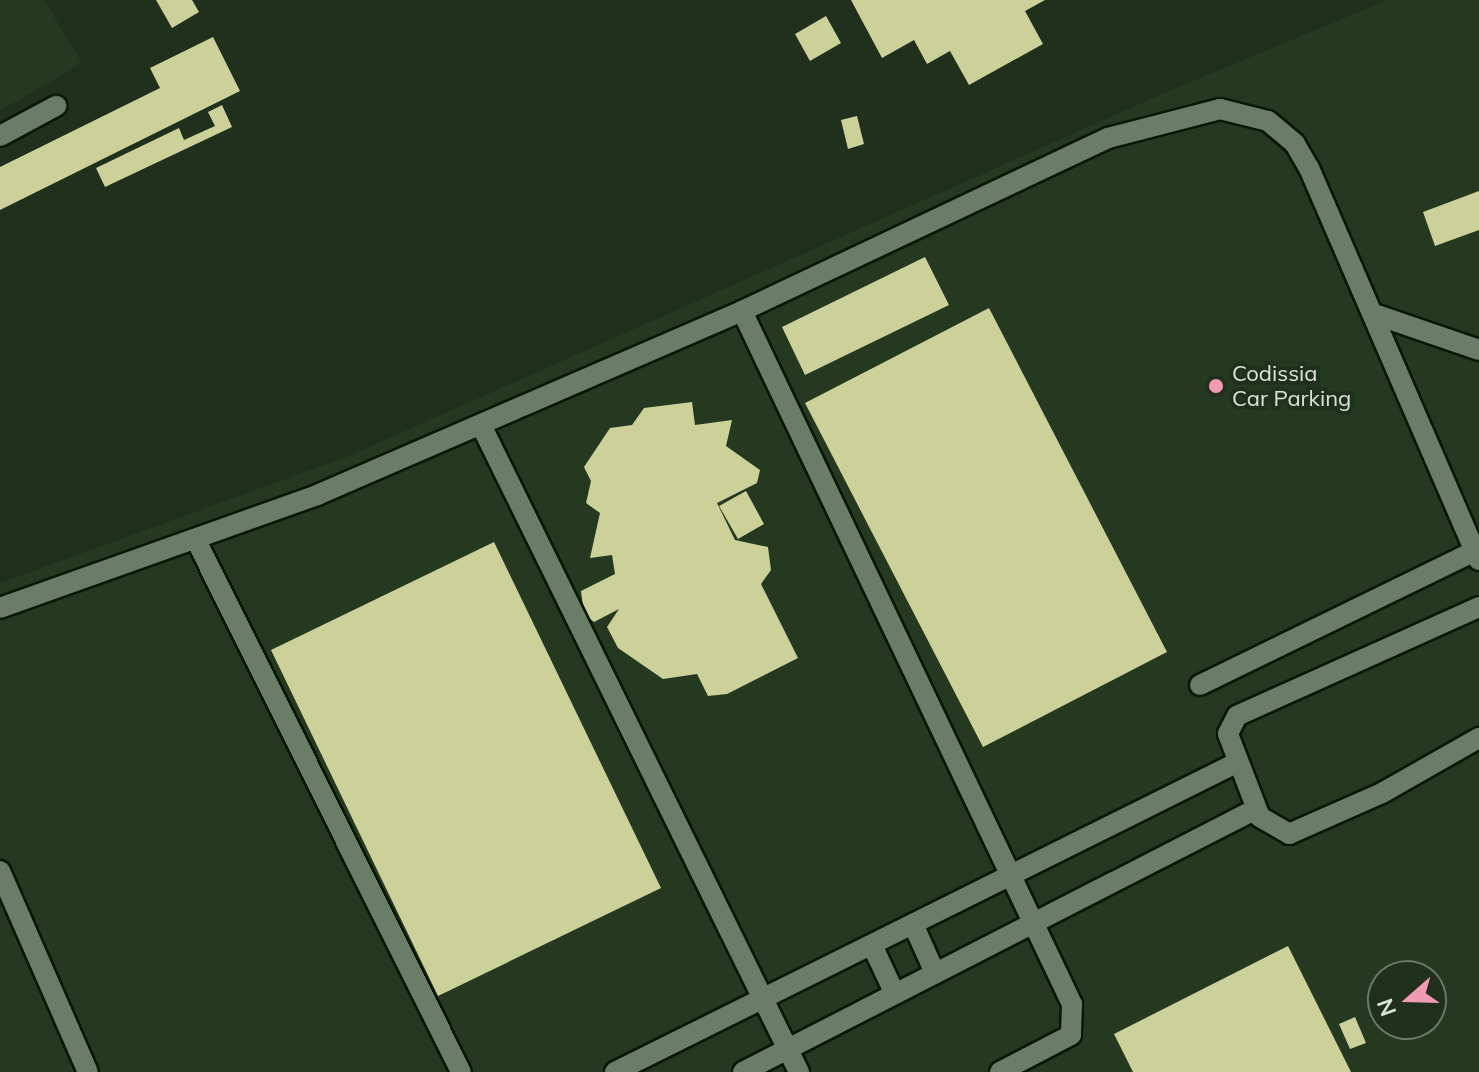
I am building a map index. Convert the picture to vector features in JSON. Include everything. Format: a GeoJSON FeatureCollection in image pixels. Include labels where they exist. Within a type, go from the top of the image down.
{"type":"FeatureCollection","features":[{"type":"Feature","properties":{"kind":"lane"},"geometry":{"type":"LineString","coordinates":[[0,136],[56,106]]}},
{"type":"Feature","properties":{"kind":"lane"},"geometry":{"type":"LineString","coordinates":[[0,608],[196,540],[481,425],[742,311],[1108,138],[1220,109],[1268,121],[1295,144],[1377,315],[1477,556],[1200,685]]}},
{"type":"Feature","properties":{"kind":"lane"},"geometry":{"type":"LineString","coordinates":[[742,311],[1015,874],[1075,1019],[1071,1035],[1059,1044],[1000,1072]]}},
{"type":"Feature","properties":{"kind":"lane"},"geometry":{"type":"LineString","coordinates":[[1377,315],[1479,350]]}},
{"type":"Feature","properties":{"kind":"lane"},"geometry":{"type":"LineString","coordinates":[[481,425],[799,1072]]}},
{"type":"Feature","properties":{"kind":"lane"},"geometry":{"type":"LineString","coordinates":[[196,540],[461,1072]]}},
{"type":"Feature","properties":{"kind":"lane"},"geometry":{"type":"LineString","coordinates":[[1479,607],[1237,716],[1228,734],[1236,763],[1256,809],[1278,833],[1301,832],[1479,738]]}},
{"type":"Feature","properties":{"kind":"lane"},"geometry":{"type":"LineString","coordinates":[[615,1072],[1236,763]]}},
{"type":"Feature","properties":{"kind":"lane"},"geometry":{"type":"LineString","coordinates":[[743,1072],[1256,809]]}},
{"type":"Feature","properties":{"kind":"lane"},"geometry":{"type":"LineString","coordinates":[[0,871],[88,1072]]}},
{"type":"Feature","properties":{"kind":"lane"},"geometry":{"type":"LineString","coordinates":[[913,924],[935,973]]}},
{"type":"Feature","properties":{"kind":"lane"},"geometry":{"type":"LineString","coordinates":[[872,945],[895,994]]}},
{"type":"Feature","properties":{"kind":"shaded area"},"geometry":{"type":"Polygon","coordinates":[[[0,0],[44,0],[82,63],[0,111],[0,0]]]}},
{"type":"Feature","properties":{"kind":"shaded area"},"geometry":{"type":"Polygon","coordinates":[[[1388,0],[1479,0],[1479,1072],[0,1072],[0,583],[349,456],[1169,91],[1388,0]]]}},
{"type":"Feature","properties":{"kind":"building"},"geometry":{"type":"Polygon","coordinates":[[[156,0],[192,0],[199,12],[172,28],[156,0]]]}},
{"type":"Feature","properties":{"kind":"building"},"geometry":{"type":"Polygon","coordinates":[[[851,0],[1045,0],[1025,11],[1043,44],[969,85],[950,51],[927,64],[914,40],[882,58],[851,0]]]}},
{"type":"Feature","properties":{"kind":"building"},"geometry":{"type":"Polygon","coordinates":[[[826,16],[841,43],[810,61],[795,34],[826,16]]]}},
{"type":"Feature","properties":{"kind":"building"},"geometry":{"type":"Polygon","coordinates":[[[213,37],[240,91],[0,210],[0,167],[160,88],[150,68],[213,37]]]}},
{"type":"Feature","properties":{"kind":"building"},"geometry":{"type":"Polygon","coordinates":[[[222,105],[232,127],[105,187],[96,168],[179,128],[184,140],[215,126],[208,112],[222,105]]]}},
{"type":"Feature","properties":{"kind":"building"},"geometry":{"type":"Polygon","coordinates":[[[857,116],[864,144],[848,149],[841,120],[857,116]]]}},
{"type":"Feature","properties":{"kind":"building"},"geometry":{"type":"Polygon","coordinates":[[[1479,191],[1479,230],[1435,246],[1423,212],[1479,191]]]}},
{"type":"Feature","properties":{"kind":"building"},"geometry":{"type":"Polygon","coordinates":[[[925,257],[949,305],[805,375],[782,327],[925,257]]]}},
{"type":"Feature","properties":{"kind":"building"},"geometry":{"type":"Polygon","coordinates":[[[989,308],[1167,652],[983,747],[805,403],[989,308]]]}},
{"type":"Feature","properties":{"kind":"building"},"geometry":{"type":"Polygon","coordinates":[[[692,402],[695,425],[732,420],[726,446],[760,470],[757,483],[717,503],[735,540],[768,547],[771,570],[761,584],[798,658],[727,694],[708,696],[697,674],[663,679],[618,648],[607,627],[619,609],[594,622],[584,614],[581,591],[615,574],[612,555],[590,558],[600,513],[586,503],[591,481],[584,467],[610,428],[632,425],[644,408],[692,402]]]}},
{"type":"Feature","properties":{"kind":"building"},"geometry":{"type":"Polygon","coordinates":[[[746,491],[764,524],[738,539],[719,506],[746,491]]]}},
{"type":"Feature","properties":{"kind":"building"},"geometry":{"type":"Polygon","coordinates":[[[494,542],[661,888],[438,996],[271,650],[494,542]]]}},
{"type":"Feature","properties":{"kind":"building"},"geometry":{"type":"Polygon","coordinates":[[[1288,946],[1351,1072],[1133,1072],[1114,1034],[1288,946]]]}},
{"type":"Feature","properties":{"kind":"building"},"geometry":{"type":"Polygon","coordinates":[[[1355,1017],[1366,1043],[1350,1049],[1339,1024],[1355,1017]]]}},
{"type":"Feature","properties":{"kind":"place","name":"Codissia Car Parking"},"geometry":{"type":"Point","coordinates":[1216,386]}}]}
